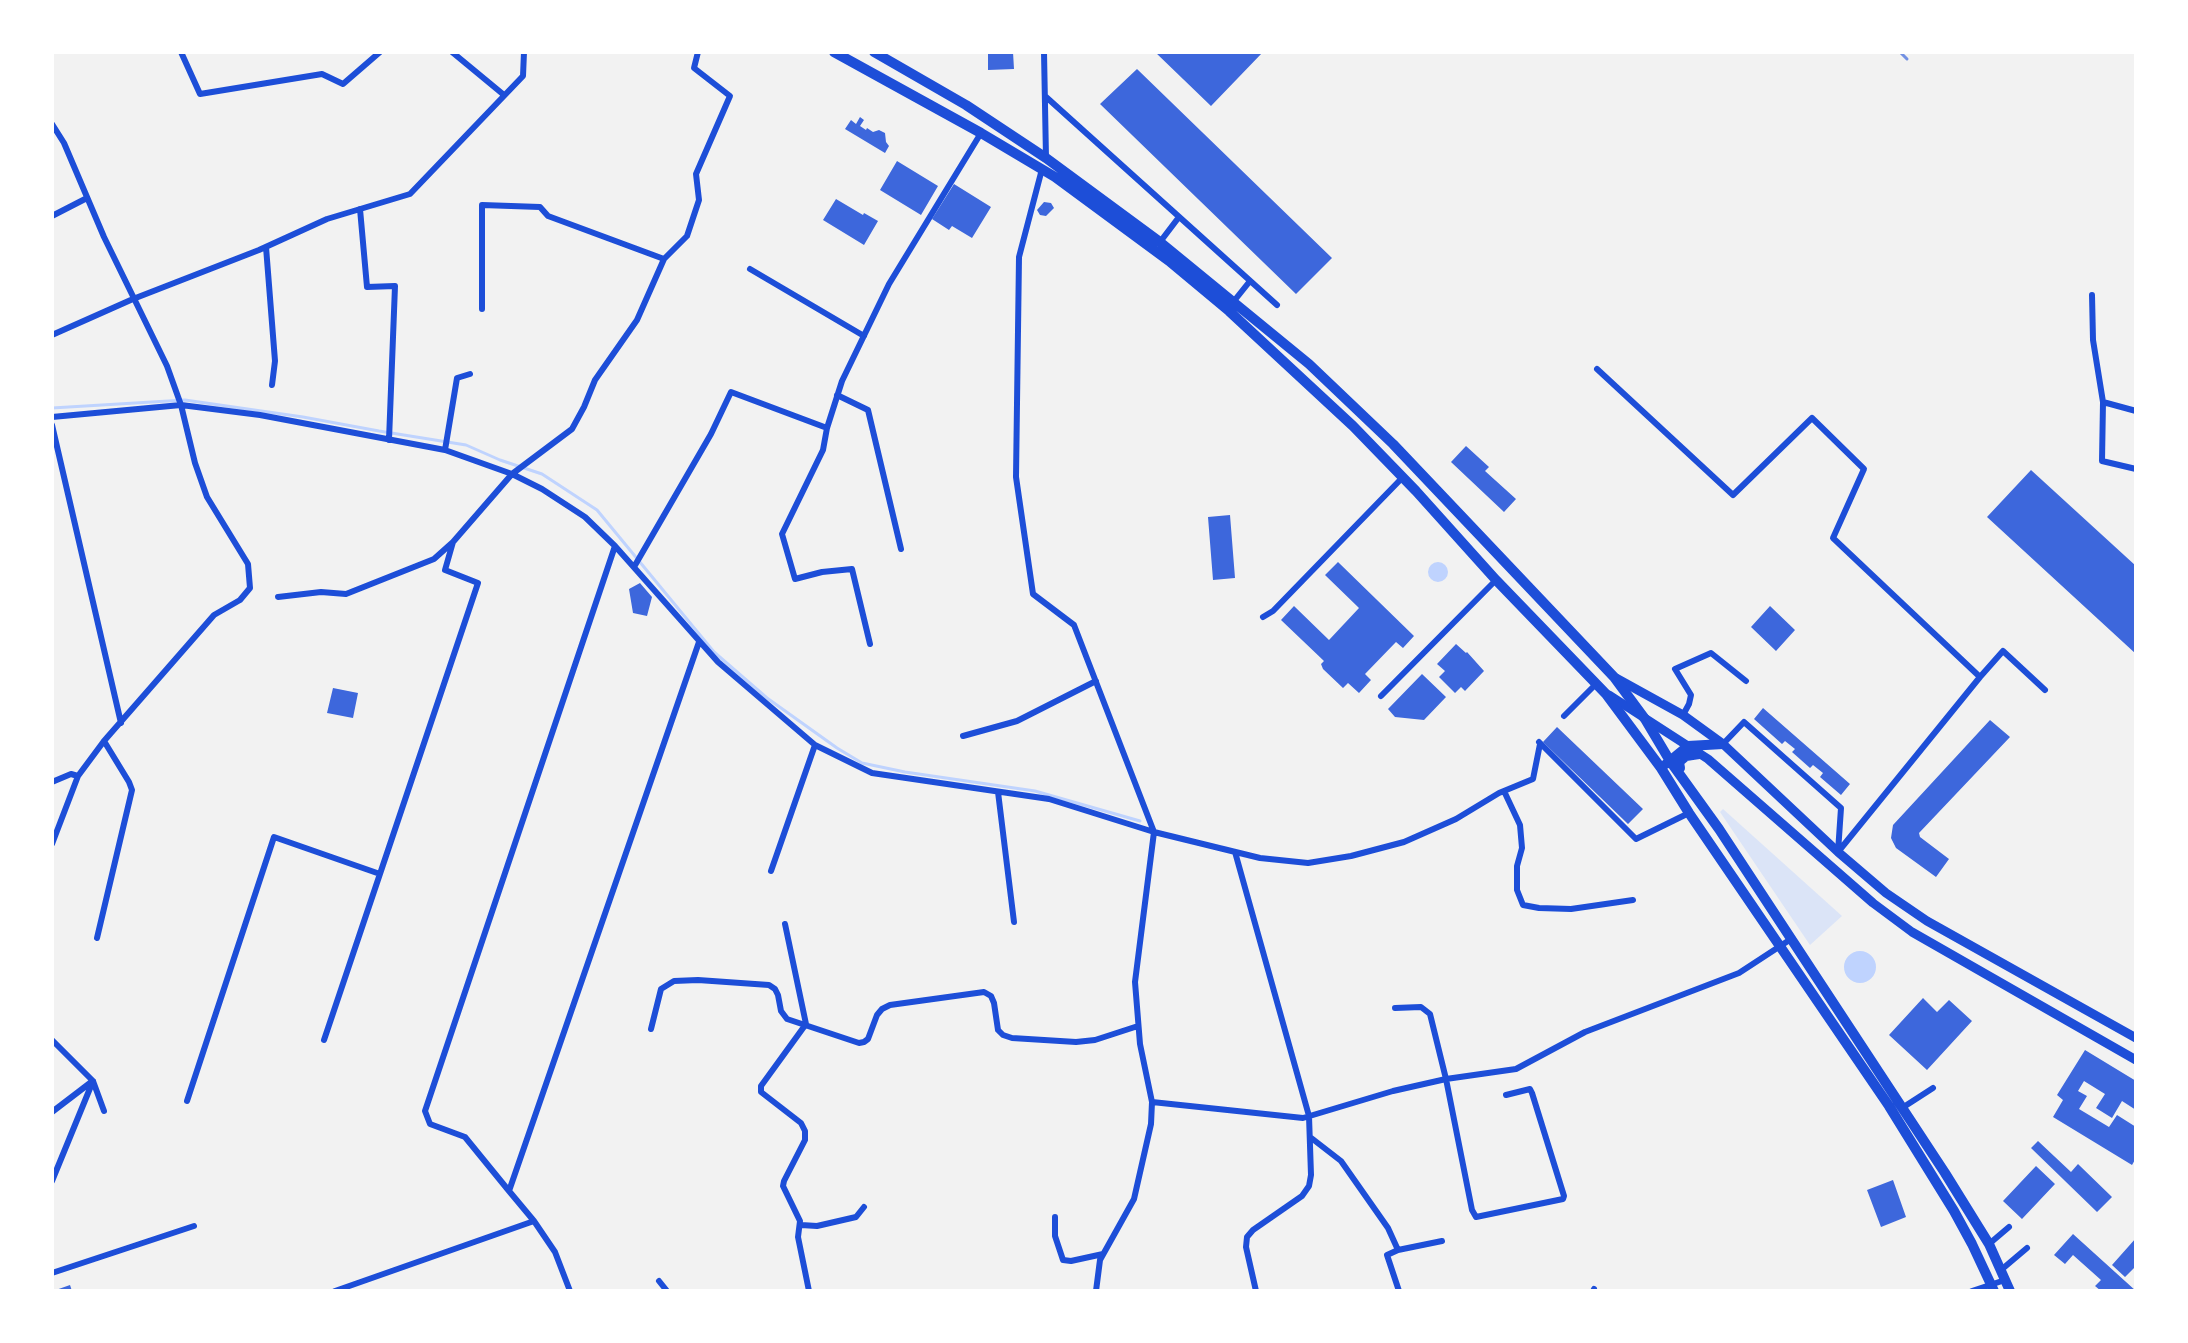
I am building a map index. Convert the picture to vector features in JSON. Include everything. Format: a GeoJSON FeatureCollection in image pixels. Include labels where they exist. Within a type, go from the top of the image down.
{"type":"FeatureCollection","features":[{"type":"Feature","properties":{"kind":"highway"},"geometry":{"type":"LineString","coordinates":[[834,52],[981,133],[1044,163],[1160,242],[1234,301],[1309,364],[1383,434],[1614,677],[1645,719],[1689,813],[1934,1177],[1972,1244],[1992,1288]]}},
{"type":"Feature","properties":{"kind":"highway"},"geometry":{"type":"LineString","coordinates":[[874,52],[966,105],[1044,163],[1229,311],[1403,477],[1496,580],[1606,694],[1666,764],[1680,774],[1989,1244],[2010,1291]]}},
{"type":"Feature","properties":{"kind":"highway"},"geometry":{"type":"LineString","coordinates":[[1666,764],[1688,746],[1723,744]]}},
{"type":"Feature","properties":{"kind":"highway"},"geometry":{"type":"LineString","coordinates":[[1680,774],[1679,762],[1686,756],[1699,754]]}},
{"type":"Feature","properties":{"kind":"main road"},"geometry":{"type":"LineString","coordinates":[[1614,677],[1683,715],[1723,744],[1886,893],[1927,921],[2136,1038]]}},
{"type":"Feature","properties":{"kind":"main road"},"geometry":{"type":"LineString","coordinates":[[1606,694],[1708,759],[1873,903],[1912,932],[2136,1060]]}},
{"type":"Feature","properties":{"kind":"street"},"geometry":{"type":"LineString","coordinates":[[181,52],[200,94],[322,74],[343,84],[380,52]]}},
{"type":"Feature","properties":{"kind":"street"},"geometry":{"type":"LineString","coordinates":[[452,52],[504,95]]}},
{"type":"Feature","properties":{"kind":"street"},"geometry":{"type":"LineString","coordinates":[[52,335],[327,219],[410,194],[523,76],[524,52]]}},
{"type":"Feature","properties":{"kind":"street"},"geometry":{"type":"LineString","coordinates":[[278,597],[321,592],[346,594],[434,559],[515,472],[572,429],[595,380],[637,320],[664,259],[687,236],[699,200],[696,174],[730,96],[694,68],[698,52]]}},
{"type":"Feature","properties":{"kind":"street"},"geometry":{"type":"LineString","coordinates":[[1044,52],[1044,163],[1019,257],[1016,477],[1033,594],[1074,625],[1154,832],[1135,982],[1138,1026],[1152,1102],[1151,1124],[1134,1199],[1100,1260],[1096,1291]]}},
{"type":"Feature","properties":{"kind":"street"},"geometry":{"type":"LineString","coordinates":[[1045,96],[1277,305]]}},
{"type":"Feature","properties":{"kind":"street"},"geometry":{"type":"LineString","coordinates":[[52,124],[64,143],[133,299],[167,366],[207,497],[248,564],[250,588],[240,600],[214,615],[104,741],[78,776],[52,844]]}},
{"type":"Feature","properties":{"kind":"street"},"geometry":{"type":"LineString","coordinates":[[870,644],[852,569],[795,579],[782,534],[823,450],[837,395],[889,284],[981,133]]}},
{"type":"Feature","properties":{"kind":"street"},"geometry":{"type":"LineString","coordinates":[[52,216],[87,198]]}},
{"type":"Feature","properties":{"kind":"street"},"geometry":{"type":"LineString","coordinates":[[482,309],[482,205],[540,207],[548,216],[664,259]]}},
{"type":"Feature","properties":{"kind":"street"},"geometry":{"type":"LineString","coordinates":[[360,209],[367,287],[395,286],[389,438]]}},
{"type":"Feature","properties":{"kind":"street"},"geometry":{"type":"LineString","coordinates":[[1160,242],[1179,217]]}},
{"type":"Feature","properties":{"kind":"street"},"geometry":{"type":"LineString","coordinates":[[266,247],[275,361],[272,385]]}},
{"type":"Feature","properties":{"kind":"street"},"geometry":{"type":"LineString","coordinates":[[750,269],[864,336]]}},
{"type":"Feature","properties":{"kind":"street"},"geometry":{"type":"LineString","coordinates":[[1234,301],[1250,281]]}},
{"type":"Feature","properties":{"kind":"street"},"geometry":{"type":"LineString","coordinates":[[2092,295],[2093,340],[2103,402],[2102,461],[2136,469]]}},
{"type":"Feature","properties":{"kind":"street"},"geometry":{"type":"LineString","coordinates":[[1597,369],[1733,495],[1812,418],[1864,469],[1833,538],[1980,677]]}},
{"type":"Feature","properties":{"kind":"street"},"geometry":{"type":"LineString","coordinates":[[445,450],[457,378],[470,374]]}},
{"type":"Feature","properties":{"kind":"street"},"geometry":{"type":"LineString","coordinates":[[635,565],[711,434],[731,392],[827,428]]}},
{"type":"Feature","properties":{"kind":"street"},"geometry":{"type":"LineString","coordinates":[[837,395],[868,410],[901,549]]}},
{"type":"Feature","properties":{"kind":"street"},"geometry":{"type":"LineString","coordinates":[[2103,402],[2136,411]]}},
{"type":"Feature","properties":{"kind":"street"},"geometry":{"type":"LineString","coordinates":[[52,417],[180,405],[260,415],[389,438],[445,450],[515,472],[585,517],[635,565],[718,662],[815,745],[872,773],[1049,799],[1154,832],[1260,858],[1308,863],[1404,842],[1456,819],[1504,791],[1533,779],[1540,743],[1636,839],[1689,813]]}},
{"type":"Feature","properties":{"kind":"street"},"geometry":{"type":"LineString","coordinates":[[52,425],[121,723]]}},
{"type":"Feature","properties":{"kind":"street"},"geometry":{"type":"LineString","coordinates":[[1263,617],[1273,611],[1403,477]]}},
{"type":"Feature","properties":{"kind":"street"},"geometry":{"type":"LineString","coordinates":[[324,1040],[478,583],[445,570],[453,542]]}},
{"type":"Feature","properties":{"kind":"street"},"geometry":{"type":"LineString","coordinates":[[570,1291],[555,1252],[534,1221],[465,1137],[430,1124],[425,1111],[615,546]]}},
{"type":"Feature","properties":{"kind":"street"},"geometry":{"type":"LineString","coordinates":[[1381,696],[1496,580]]}},
{"type":"Feature","properties":{"kind":"street"},"geometry":{"type":"LineString","coordinates":[[509,1191],[699,642]]}},
{"type":"Feature","properties":{"kind":"street"},"geometry":{"type":"LineString","coordinates":[[1838,852],[2003,651],[2045,690]]}},
{"type":"Feature","properties":{"kind":"street"},"geometry":{"type":"LineString","coordinates":[[1683,715],[1691,695],[1675,669],[1711,653],[1746,681]]}},
{"type":"Feature","properties":{"kind":"street"},"geometry":{"type":"LineString","coordinates":[[963,736],[1017,721],[1096,681]]}},
{"type":"Feature","properties":{"kind":"street"},"geometry":{"type":"LineString","coordinates":[[1564,716],[1596,684]]}},
{"type":"Feature","properties":{"kind":"street"},"geometry":{"type":"LineString","coordinates":[[1723,744],[1744,722],[1841,808],[1838,852]]}},
{"type":"Feature","properties":{"kind":"street"},"geometry":{"type":"LineString","coordinates":[[97,938],[132,790],[104,741]]}},
{"type":"Feature","properties":{"kind":"street"},"geometry":{"type":"LineString","coordinates":[[771,871],[815,745]]}},
{"type":"Feature","properties":{"kind":"street"},"geometry":{"type":"LineString","coordinates":[[52,782],[71,774],[78,776]]}},
{"type":"Feature","properties":{"kind":"street"},"geometry":{"type":"LineString","coordinates":[[1504,791],[1520,825],[1522,848],[1517,866],[1517,890],[1523,905],[1571,909],[1633,900]]}},
{"type":"Feature","properties":{"kind":"street"},"geometry":{"type":"LineString","coordinates":[[998,792],[1014,922]]}},
{"type":"Feature","properties":{"kind":"street"},"geometry":{"type":"LineString","coordinates":[[187,1101],[274,837],[380,874]]}},
{"type":"Feature","properties":{"kind":"street"},"geometry":{"type":"LineString","coordinates":[[1235,852],[1309,1116],[1309,1186],[1302,1196],[1247,1237],[1246,1247],[1256,1291]]}},
{"type":"Feature","properties":{"kind":"street"},"geometry":{"type":"LineString","coordinates":[[785,924],[806,1024],[761,1086],[761,1092],[801,1123],[805,1131],[805,1140],[784,1181],[801,1225],[798,1237],[809,1291]]}},
{"type":"Feature","properties":{"kind":"street"},"geometry":{"type":"LineString","coordinates":[[1152,1102],[1303,1118],[1393,1091],[1446,1079],[1516,1069],[1585,1032],[1739,973],[1791,939]]}},
{"type":"Feature","properties":{"kind":"street"},"geometry":{"type":"LineString","coordinates":[[651,1029],[661,989],[674,981],[698,980],[769,985],[775,989],[783,1016],[787,1019],[859,1043],[864,1042],[882,1009],[890,1005],[984,992],[991,996],[998,1030],[1012,1038],[1076,1042],[1095,1040],[1138,1026]]}},
{"type":"Feature","properties":{"kind":"street"},"geometry":{"type":"LineString","coordinates":[[1395,1008],[1421,1007],[1430,1014],[1476,1217],[1563,1199],[1564,1196],[1530,1089],[1506,1095]]}},
{"type":"Feature","properties":{"kind":"street"},"geometry":{"type":"LineString","coordinates":[[52,1040],[93,1081],[104,1111]]}},
{"type":"Feature","properties":{"kind":"street"},"geometry":{"type":"LineString","coordinates":[[52,1112],[93,1081]]}},
{"type":"Feature","properties":{"kind":"street"},"geometry":{"type":"LineString","coordinates":[[52,1181],[93,1081]]}},
{"type":"Feature","properties":{"kind":"street"},"geometry":{"type":"LineString","coordinates":[[1902,1108],[1933,1088]]}},
{"type":"Feature","properties":{"kind":"street"},"geometry":{"type":"LineString","coordinates":[[1310,1137],[1341,1161],[1388,1228],[1398,1250]]}},
{"type":"Feature","properties":{"kind":"street"},"geometry":{"type":"LineString","coordinates":[[801,1225],[817,1226],[856,1217],[864,1207]]}},
{"type":"Feature","properties":{"kind":"street"},"geometry":{"type":"LineString","coordinates":[[1055,1217],[1055,1236],[1063,1260],[1103,1254]]}},
{"type":"Feature","properties":{"kind":"street"},"geometry":{"type":"LineString","coordinates":[[335,1291],[534,1221]]}},
{"type":"Feature","properties":{"kind":"street"},"geometry":{"type":"LineString","coordinates":[[52,1273],[194,1226]]}},
{"type":"Feature","properties":{"kind":"street"},"geometry":{"type":"LineString","coordinates":[[1989,1244],[2009,1227]]}},
{"type":"Feature","properties":{"kind":"street"},"geometry":{"type":"LineString","coordinates":[[1399,1291],[1387,1255],[1442,1241]]}},
{"type":"Feature","properties":{"kind":"street"},"geometry":{"type":"LineString","coordinates":[[1972,1291],[1992,1288],[2027,1248]]}},
{"type":"Feature","properties":{"kind":"street"},"geometry":{"type":"LineString","coordinates":[[659,1281],[667,1291]]}},
{"type":"Feature","properties":{"kind":"shaded area"},"geometry":{"type":"Polygon","coordinates":[[[1723,809],[1842,916],[1810,945],[1720,812],[1723,809]]]}},
{"type":"Feature","properties":{"kind":"water"},"geometry":{"type":"Polygon","coordinates":[[[1434,562],[1442,562],[1448,572],[1442,582],[1434,582],[1428,576],[1428,568],[1434,562]]]}},
{"type":"Feature","properties":{"kind":"water"},"geometry":{"type":"Polygon","coordinates":[[[1860,951],[1871,956],[1876,967],[1871,978],[1860,983],[1849,978],[1844,967],[1849,956],[1860,951]]]}},
{"type":"Feature","properties":{"kind":"building"},"geometry":{"type":"Polygon","coordinates":[[[988,52],[1013,52],[1014,69],[988,70],[988,52]]]}},
{"type":"Feature","properties":{"kind":"building"},"geometry":{"type":"Polygon","coordinates":[[[1155,52],[1263,52],[1211,106],[1155,52]]]}},
{"type":"Feature","properties":{"kind":"building"},"geometry":{"type":"Polygon","coordinates":[[[1137,69],[1332,258],[1296,294],[1100,104],[1137,69]]]}},
{"type":"Feature","properties":{"kind":"building"},"geometry":{"type":"Polygon","coordinates":[[[860,117],[864,120],[860,126],[866,130],[885,133],[889,146],[885,153],[845,129],[851,120],[856,124],[860,117]]]}},
{"type":"Feature","properties":{"kind":"building"},"geometry":{"type":"Polygon","coordinates":[[[897,161],[938,186],[921,215],[880,190],[897,161]]]}},
{"type":"Feature","properties":{"kind":"building"},"geometry":{"type":"Polygon","coordinates":[[[954,184],[991,207],[972,238],[952,226],[949,230],[932,219],[954,184]]]}},
{"type":"Feature","properties":{"kind":"building"},"geometry":{"type":"Polygon","coordinates":[[[836,199],[878,221],[864,245],[823,220],[836,199]]]}},
{"type":"Feature","properties":{"kind":"building"},"geometry":{"type":"Polygon","coordinates":[[[1044,202],[1051,203],[1054,208],[1046,216],[1040,215],[1037,210],[1044,202]]]}},
{"type":"Feature","properties":{"kind":"building"},"geometry":{"type":"Polygon","coordinates":[[[1466,446],[1489,467],[1485,471],[1516,499],[1504,512],[1451,462],[1466,446]]]}},
{"type":"Feature","properties":{"kind":"building"},"geometry":{"type":"Polygon","coordinates":[[[2031,470],[2136,566],[2136,654],[1987,517],[2031,470]]]}},
{"type":"Feature","properties":{"kind":"building"},"geometry":{"type":"Polygon","coordinates":[[[1230,515],[1235,578],[1213,580],[1208,517],[1230,515]]]}},
{"type":"Feature","properties":{"kind":"building"},"geometry":{"type":"Polygon","coordinates":[[[1338,562],[1414,636],[1403,648],[1396,642],[1365,674],[1371,680],[1359,693],[1348,683],[1343,688],[1323,669],[1321,664],[1324,661],[1281,620],[1294,606],[1329,640],[1359,608],[1325,575],[1338,562]]]}},
{"type":"Feature","properties":{"kind":"building"},"geometry":{"type":"Polygon","coordinates":[[[640,583],[652,597],[647,616],[633,613],[629,589],[640,583]]]}},
{"type":"Feature","properties":{"kind":"building"},"geometry":{"type":"Polygon","coordinates":[[[1770,606],[1795,630],[1776,651],[1751,627],[1770,606]]]}},
{"type":"Feature","properties":{"kind":"building"},"geometry":{"type":"Polygon","coordinates":[[[1456,644],[1484,671],[1465,691],[1461,687],[1455,693],[1439,677],[1445,671],[1437,664],[1456,644]]]}},
{"type":"Feature","properties":{"kind":"building"},"geometry":{"type":"Polygon","coordinates":[[[1422,674],[1446,697],[1424,720],[1395,717],[1388,709],[1422,674]]]}},
{"type":"Feature","properties":{"kind":"building"},"geometry":{"type":"Polygon","coordinates":[[[333,688],[358,693],[353,718],[327,713],[333,688]]]}},
{"type":"Feature","properties":{"kind":"building"},"geometry":{"type":"Polygon","coordinates":[[[1763,708],[1850,784],[1841,795],[1820,777],[1823,773],[1813,765],[1810,768],[1792,752],[1795,749],[1785,741],[1782,744],[1754,719],[1763,708]]]}},
{"type":"Feature","properties":{"kind":"building"},"geometry":{"type":"Polygon","coordinates":[[[1990,720],[2010,737],[1919,833],[1949,859],[1936,877],[1896,848],[1891,838],[1893,825],[1990,720]]]}},
{"type":"Feature","properties":{"kind":"building"},"geometry":{"type":"Polygon","coordinates":[[[1557,727],[1643,809],[1628,824],[1543,742],[1557,727]]]}},
{"type":"Feature","properties":{"kind":"building"},"geometry":{"type":"Polygon","coordinates":[[[1923,998],[1937,1012],[1949,1000],[1972,1021],[1927,1070],[1889,1035],[1923,998]]]}},
{"type":"Feature","properties":{"kind":"building"},"geometry":{"type":"Polygon","coordinates":[[[2085,1050],[2136,1081],[2136,1110],[2122,1101],[2112,1118],[2096,1108],[2105,1094],[2084,1081],[2078,1091],[2087,1096],[2079,1109],[2109,1127],[2117,1115],[2136,1127],[2136,1158],[2132,1165],[2053,1117],[2063,1100],[2057,1095],[2085,1050]]]}},
{"type":"Feature","properties":{"kind":"building"},"geometry":{"type":"Polygon","coordinates":[[[2038,1141],[2071,1172],[2078,1164],[2112,1197],[2097,1212],[2031,1148],[2038,1141]]]}},
{"type":"Feature","properties":{"kind":"building"},"geometry":{"type":"Polygon","coordinates":[[[2036,1166],[2055,1184],[2022,1219],[2003,1201],[2036,1166]]]}},
{"type":"Feature","properties":{"kind":"building"},"geometry":{"type":"Polygon","coordinates":[[[1893,1180],[1906,1217],[1881,1227],[1867,1190],[1893,1180]]]}},
{"type":"Feature","properties":{"kind":"building"},"geometry":{"type":"Polygon","coordinates":[[[2073,1234],[2136,1291],[2101,1291],[2095,1286],[2101,1280],[2073,1255],[2065,1264],[2054,1255],[2073,1234]]]}},
{"type":"Feature","properties":{"kind":"building"},"geometry":{"type":"Polygon","coordinates":[[[2136,1238],[2136,1266],[2125,1277],[2112,1265],[2136,1238]]]}},
{"type":"Feature","properties":{"kind":"building"},"geometry":{"type":"Polygon","coordinates":[[[70,1285],[72,1291],[53,1291],[70,1285]]]}},
{"type":"Feature","properties":{"kind":"waterway"},"geometry":{"type":"LineString","coordinates":[[52,408],[185,400],[466,445],[542,474],[597,510],[714,652],[767,698],[862,763],[1035,791],[1140,821]]}},
{"type":"Feature","properties":{"kind":"railway"},"geometry":{"type":"LineString","coordinates":[[1900,52],[1907,59]]}}]}
